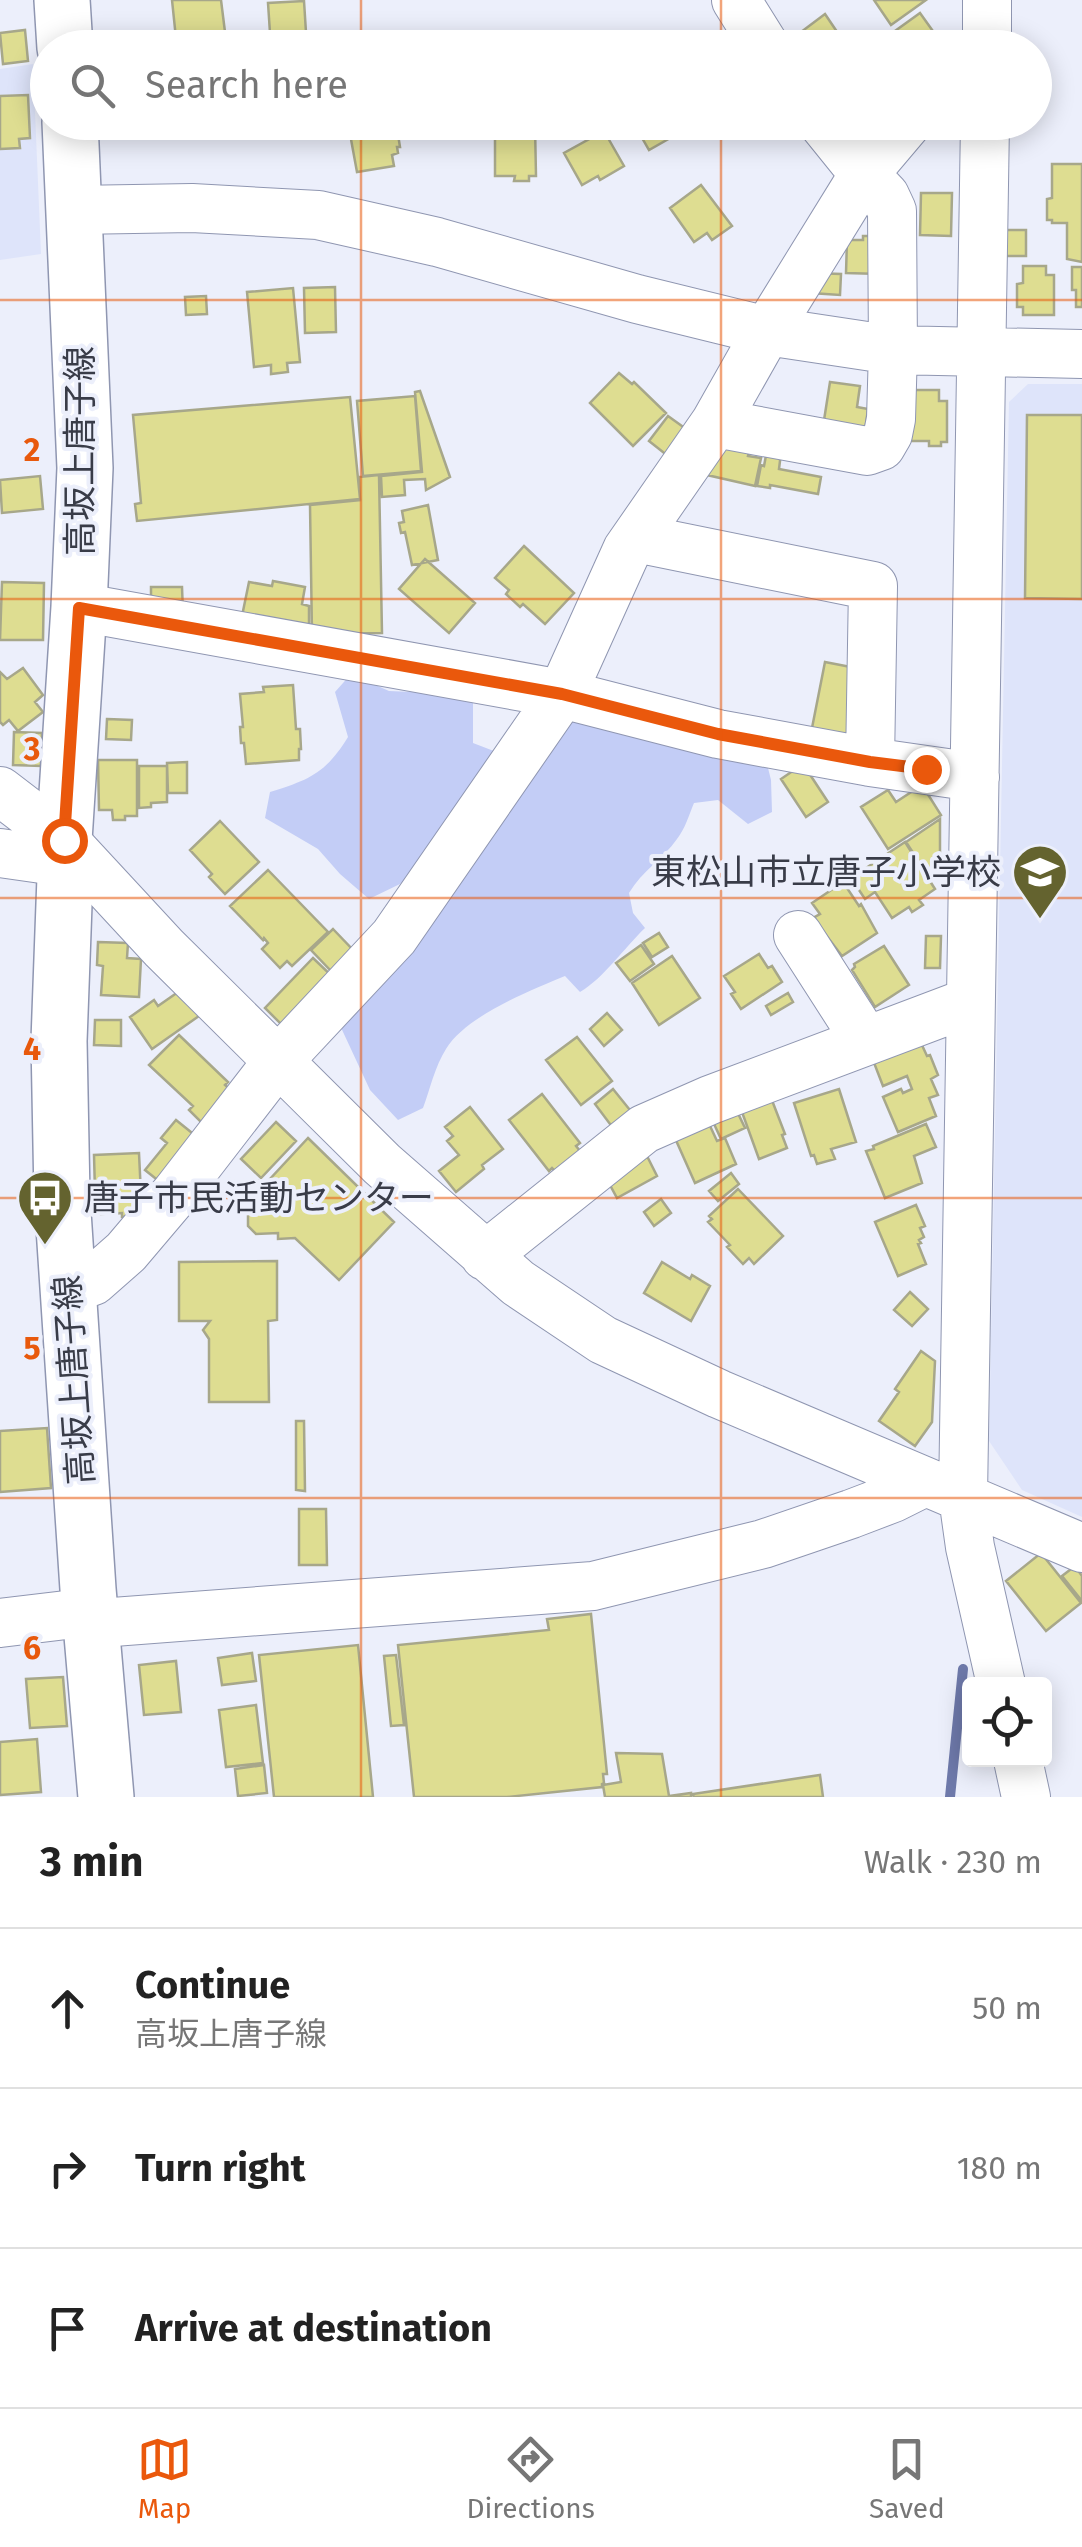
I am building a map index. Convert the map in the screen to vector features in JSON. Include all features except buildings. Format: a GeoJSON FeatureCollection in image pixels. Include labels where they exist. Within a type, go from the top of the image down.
{"type":"FeatureCollection","features":[{"type":"Feature","properties":{"kind":"main road"},"geometry":{"type":"LineString","coordinates":[[62,0],[64,30]]}},
{"type":"Feature","properties":{"kind":"main road","name":"高坂上唐子線"},"geometry":{"type":"LineString","coordinates":[[71,140],[85,468],[79,608],[35,851],[65,877],[59,1041],[62,1197],[106,1797]]}},
{"type":"Feature","properties":{"kind":"street"},"geometry":{"type":"LineString","coordinates":[[736,0],[755,30]]}},
{"type":"Feature","properties":{"kind":"street"},"geometry":{"type":"LineString","coordinates":[[987,30],[988,0]]}},
{"type":"Feature","properties":{"kind":"street"},"geometry":{"type":"LineString","coordinates":[[715,423],[867,451],[881,446],[888,434],[894,350],[892,211],[885,196],[837,140]]}},
{"type":"Feature","properties":{"kind":"street"},"geometry":{"type":"LineString","coordinates":[[68,1290],[93,1280],[126,1252],[176,1194],[278,1060],[394,937],[562,694],[627,550],[715,423],[864,174],[893,140]]}},
{"type":"Feature","properties":{"kind":"street"},"geometry":{"type":"LineString","coordinates":[[985,140],[970,1002],[944,1490],[970,1547],[999,1677]]}},
{"type":"Feature","properties":{"kind":"street"},"geometry":{"type":"LineString","coordinates":[[75,210],[192,208],[318,215],[437,242],[636,299],[767,331],[894,350],[1082,354]]}},
{"type":"Feature","properties":{"kind":"street"},"geometry":{"type":"LineString","coordinates":[[636,538],[874,586],[870,762]]}},
{"type":"Feature","properties":{"kind":"street"},"geometry":{"type":"LineString","coordinates":[[79,608],[562,694],[718,734],[974,777]]}},
{"type":"Feature","properties":{"kind":"street"},"geometry":{"type":"LineString","coordinates":[[0,791],[35,851],[164,948],[382,1164],[518,1283],[603,1340],[719,1394],[1082,1548]]}},
{"type":"Feature","properties":{"kind":"street"},"geometry":{"type":"LineString","coordinates":[[798,935],[866,1041]]}},
{"type":"Feature","properties":{"kind":"street"},"geometry":{"type":"LineString","coordinates":[[485,1256],[644,1129],[710,1100],[970,1002]]}},
{"type":"Feature","properties":{"kind":"street"},"geometry":{"type":"LineString","coordinates":[[0,1623],[66,1615],[113,1622],[593,1586],[763,1544],[879,1504],[944,1490]]}},
{"type":"Feature","properties":{"kind":"street"},"geometry":{"type":"LineString","coordinates":[[1020,1767],[1026,1797]]}},
{"type":"Feature","properties":{"kind":"shaded area"},"geometry":{"type":"Polygon","coordinates":[[[30,64],[30,140],[36,140],[41,254],[0,260],[0,69],[30,64]]]}},
{"type":"Feature","properties":{"kind":"shaded area","name":"東松山市立唐子小学校"},"geometry":{"type":"Polygon","coordinates":[[[1028,384],[1082,384],[1082,1517],[1022,1490],[989,1441],[1009,402],[1028,384]]]}},
{"type":"Feature","properties":{"kind":"shaded area"},"geometry":{"type":"Polygon","coordinates":[[[351,674],[389,691],[435,693],[473,703],[473,743],[499,753],[564,715],[765,756],[771,780],[772,812],[748,824],[718,800],[694,803],[677,839],[629,893],[633,913],[645,928],[606,971],[580,992],[565,976],[483,1015],[455,1037],[442,1056],[423,1108],[398,1120],[370,1090],[337,1019],[427,861],[400,884],[369,899],[318,849],[265,818],[270,792],[315,774],[348,737],[335,692],[351,674]]]}},
{"type":"Feature","properties":{"kind":"waterway"},"geometry":{"type":"LineString","coordinates":[[950,1797],[963,1669]]}},
{"type":"Feature","properties":{"kind":"place","name":"東松山市立唐子小学校"},"geometry":{"type":"Point","coordinates":[1040,921]}},
{"type":"Feature","properties":{"kind":"place","name":"唐子市民活動センター"},"geometry":{"type":"Point","coordinates":[45,1247]}},
{"type":"Feature","properties":{"kind":"route"},"geometry":{"type":"LineString","coordinates":[[64,840],[79,608],[562,694],[718,734],[926,769]]}}]}
